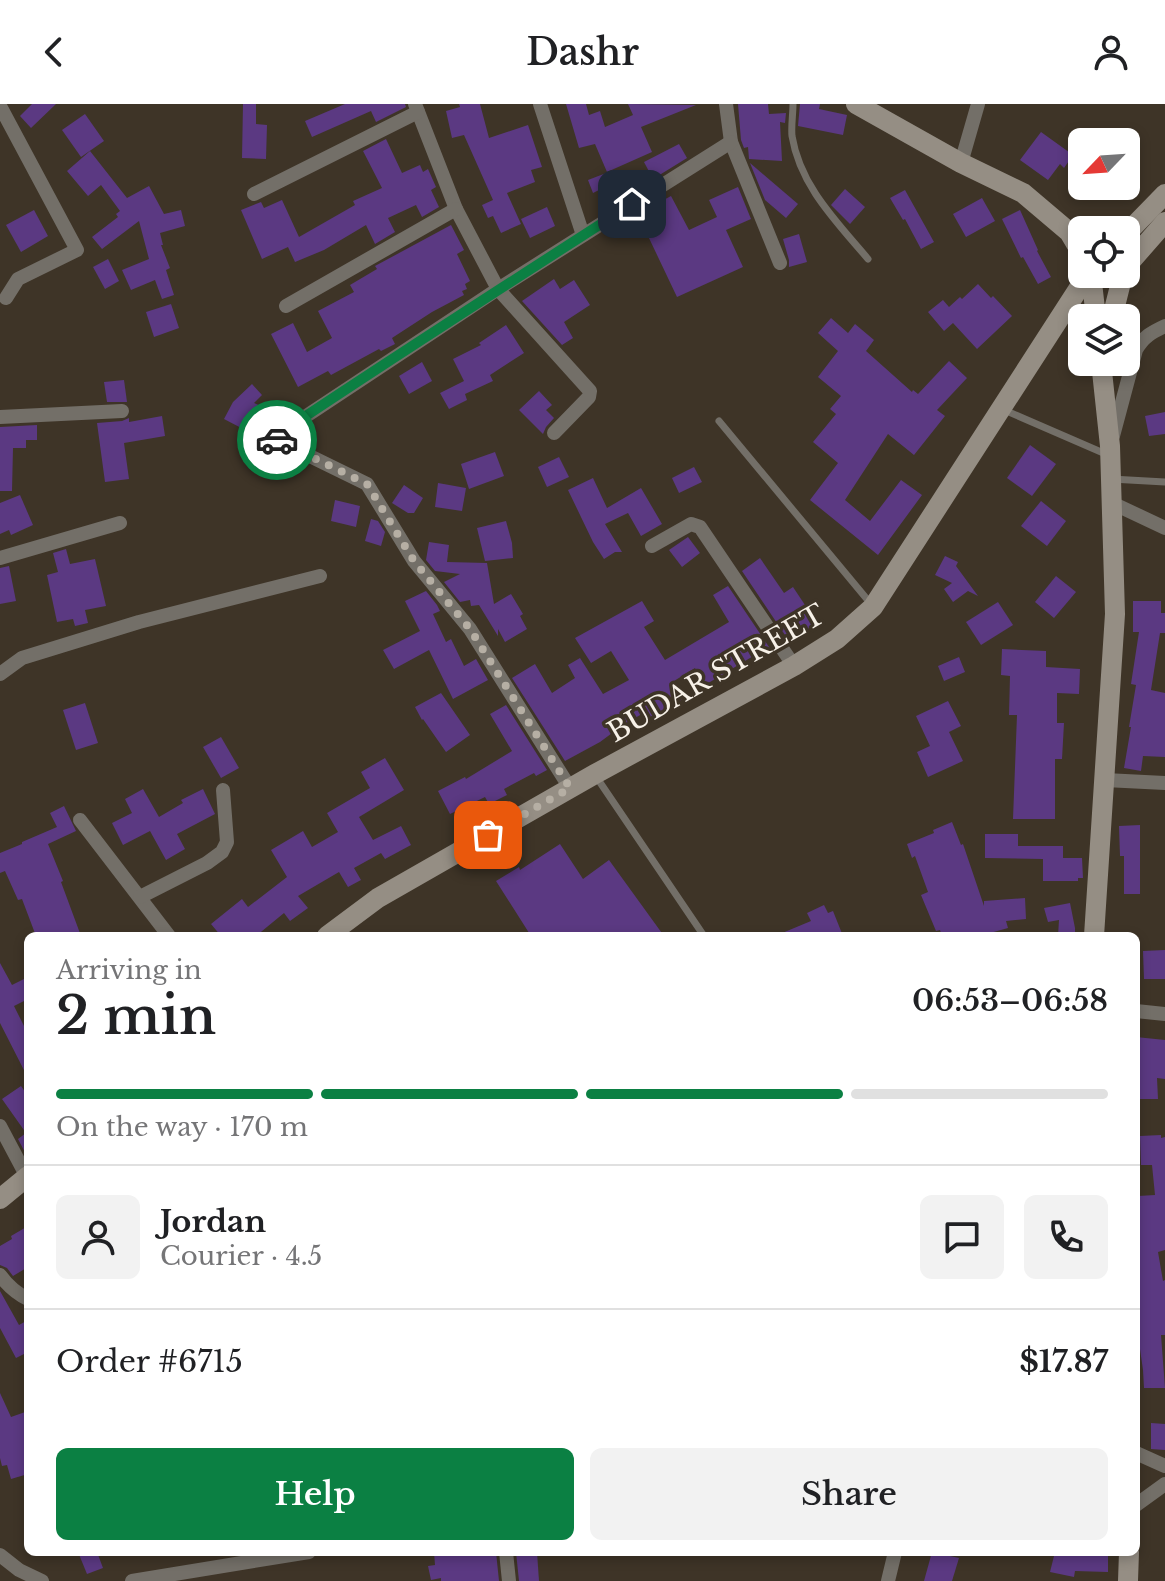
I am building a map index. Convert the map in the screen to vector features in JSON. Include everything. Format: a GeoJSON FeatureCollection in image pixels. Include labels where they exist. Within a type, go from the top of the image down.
{"type":"FeatureCollection","features":[{"type":"Feature","properties":{"kind":"main road"},"geometry":{"type":"LineString","coordinates":[[856,104],[961,163],[1023,193],[1068,231]]}},
{"type":"Feature","properties":{"kind":"main road"},"geometry":{"type":"LineString","coordinates":[[1140,220],[1165,194]]}},
{"type":"Feature","properties":{"kind":"main road"},"geometry":{"type":"LineString","coordinates":[[1140,251],[1165,222]]}},
{"type":"Feature","properties":{"kind":"main road","name":"BUDAR STREET"},"geometry":{"type":"LineString","coordinates":[[332,932],[378,898],[837,639],[873,607],[1081,288]]}},
{"type":"Feature","properties":{"kind":"main road"},"geometry":{"type":"LineString","coordinates":[[1094,932],[1115,614],[1110,451],[1103,376]]}},
{"type":"Feature","properties":{"kind":"main road"},"geometry":{"type":"LineString","coordinates":[[0,1199],[24,1179]]}},
{"type":"Feature","properties":{"kind":"main road"},"geometry":{"type":"LineString","coordinates":[[1128,1581],[1129,1556]]}},
{"type":"Feature","properties":{"kind":"street"},"geometry":{"type":"LineString","coordinates":[[540,104],[583,235]]}},
{"type":"Feature","properties":{"kind":"street"},"geometry":{"type":"LineString","coordinates":[[726,104],[731,142],[780,263]]}},
{"type":"Feature","properties":{"kind":"street"},"geometry":{"type":"LineString","coordinates":[[961,163],[978,104]]}},
{"type":"Feature","properties":{"kind":"street"},"geometry":{"type":"LineString","coordinates":[[1,106],[77,250],[18,279],[6,298]]}},
{"type":"Feature","properties":{"kind":"street"},"geometry":{"type":"LineString","coordinates":[[254,194],[417,108],[456,209],[498,289],[590,391],[589,397],[554,433]]}},
{"type":"Feature","properties":{"kind":"street"},"geometry":{"type":"LineString","coordinates":[[570,788],[470,629],[414,561],[367,484],[273,438],[498,289],[731,142]]}},
{"type":"Feature","properties":{"kind":"street"},"geometry":{"type":"LineString","coordinates":[[286,306],[456,209]]}},
{"type":"Feature","properties":{"kind":"street"},"geometry":{"type":"LineString","coordinates":[[1110,451],[1136,350],[1141,340],[1165,326]]}},
{"type":"Feature","properties":{"kind":"street"},"geometry":{"type":"LineString","coordinates":[[0,417],[122,411]]}},
{"type":"Feature","properties":{"kind":"street"},"geometry":{"type":"LineString","coordinates":[[1112,503],[1165,528]]}},
{"type":"Feature","properties":{"kind":"street"},"geometry":{"type":"LineString","coordinates":[[0,558],[120,523]]}},
{"type":"Feature","properties":{"kind":"street"},"geometry":{"type":"LineString","coordinates":[[652,546],[691,524],[700,527],[794,666]]}},
{"type":"Feature","properties":{"kind":"street"},"geometry":{"type":"LineString","coordinates":[[0,674],[22,658],[95,635],[320,576]]}},
{"type":"Feature","properties":{"kind":"street"},"geometry":{"type":"LineString","coordinates":[[1105,780],[1165,783]]}},
{"type":"Feature","properties":{"kind":"street"},"geometry":{"type":"LineString","coordinates":[[140,897],[207,863],[222,852],[227,842],[223,790]]}},
{"type":"Feature","properties":{"kind":"street"},"geometry":{"type":"LineString","coordinates":[[80,820],[166,932]]}},
{"type":"Feature","properties":{"kind":"street"},"geometry":{"type":"LineString","coordinates":[[1140,1011],[1165,1014]]}},
{"type":"Feature","properties":{"kind":"street"},"geometry":{"type":"LineString","coordinates":[[0,1126],[24,1169]]}},
{"type":"Feature","properties":{"kind":"street"},"geometry":{"type":"LineString","coordinates":[[0,1275],[24,1297]]}},
{"type":"Feature","properties":{"kind":"street"},"geometry":{"type":"LineString","coordinates":[[1140,1455],[1165,1466]]}},
{"type":"Feature","properties":{"kind":"street"},"geometry":{"type":"LineString","coordinates":[[1140,1502],[1165,1484]]}},
{"type":"Feature","properties":{"kind":"street"},"geometry":{"type":"LineString","coordinates":[[0,1555],[19,1570],[42,1581]]}},
{"type":"Feature","properties":{"kind":"street"},"geometry":{"type":"LineString","coordinates":[[132,1581],[285,1556]]}},
{"type":"Feature","properties":{"kind":"street"},"geometry":{"type":"LineString","coordinates":[[506,1556],[509,1581]]}},
{"type":"Feature","properties":{"kind":"street"},"geometry":{"type":"LineString","coordinates":[[888,1581],[894,1556]]}},
{"type":"Feature","properties":{"kind":"lane"},"geometry":{"type":"LineString","coordinates":[[793,104],[792,135],[801,168],[815,196],[868,259]]}},
{"type":"Feature","properties":{"kind":"lane"},"geometry":{"type":"LineString","coordinates":[[1002,409],[1110,451]]}},
{"type":"Feature","properties":{"kind":"lane"},"geometry":{"type":"LineString","coordinates":[[719,421],[873,607]]}},
{"type":"Feature","properties":{"kind":"lane"},"geometry":{"type":"LineString","coordinates":[[1111,479],[1165,482]]}},
{"type":"Feature","properties":{"kind":"lane"},"geometry":{"type":"LineString","coordinates":[[595,774],[701,932]]}},
{"type":"Feature","properties":{"kind":"building"},"geometry":{"type":"Polygon","coordinates":[[[32,104],[56,104],[31,128],[20,116],[32,104]]]}},
{"type":"Feature","properties":{"kind":"building"},"geometry":{"type":"Polygon","coordinates":[[[243,104],[256,104],[256,124],[267,125],[266,159],[242,158],[243,104]]]}},
{"type":"Feature","properties":{"kind":"building"},"geometry":{"type":"Polygon","coordinates":[[[345,104],[405,104],[406,107],[376,122],[371,111],[312,137],[305,121],[345,104]]]}},
{"type":"Feature","properties":{"kind":"building"},"geometry":{"type":"Polygon","coordinates":[[[459,104],[480,104],[489,138],[528,125],[542,167],[531,170],[535,182],[507,193],[521,224],[501,233],[493,216],[488,218],[482,205],[493,200],[464,135],[452,138],[446,111],[460,107],[459,104]]]}},
{"type":"Feature","properties":{"kind":"building"},"geometry":{"type":"Polygon","coordinates":[[[566,104],[586,104],[589,115],[600,111],[605,127],[633,115],[628,104],[696,105],[641,127],[652,152],[607,172],[595,144],[579,148],[566,104]]]}},
{"type":"Feature","properties":{"kind":"building"},"geometry":{"type":"Polygon","coordinates":[[[738,104],[768,104],[769,114],[786,113],[785,123],[780,122],[782,161],[749,159],[748,147],[744,148],[741,140],[738,104]]]}},
{"type":"Feature","properties":{"kind":"building"},"geometry":{"type":"Polygon","coordinates":[[[800,104],[820,104],[819,109],[847,115],[843,135],[798,126],[800,104]]]}},
{"type":"Feature","properties":{"kind":"building"},"geometry":{"type":"Polygon","coordinates":[[[85,114],[104,141],[81,157],[62,130],[85,114]]]}},
{"type":"Feature","properties":{"kind":"building"},"geometry":{"type":"Polygon","coordinates":[[[1041,132],[1068,151],[1068,162],[1064,168],[1060,164],[1048,180],[1020,160],[1041,132]]]}},
{"type":"Feature","properties":{"kind":"building"},"geometry":{"type":"Polygon","coordinates":[[[386,139],[402,173],[420,165],[423,172],[428,169],[436,187],[431,190],[439,207],[422,217],[416,205],[388,218],[395,232],[375,244],[366,225],[324,250],[295,262],[288,247],[262,259],[241,210],[261,202],[264,208],[282,200],[299,237],[355,205],[353,201],[382,188],[363,151],[386,139]]]}},
{"type":"Feature","properties":{"kind":"building"},"geometry":{"type":"Polygon","coordinates":[[[679,144],[687,158],[653,179],[644,162],[679,144]]]}},
{"type":"Feature","properties":{"kind":"building"},"geometry":{"type":"Polygon","coordinates":[[[90,151],[127,198],[149,186],[164,214],[181,210],[185,226],[160,233],[174,295],[162,299],[155,280],[131,290],[122,270],[149,259],[139,221],[102,249],[92,237],[118,217],[116,214],[120,211],[101,185],[88,196],[67,171],[90,151]]]}},
{"type":"Feature","properties":{"kind":"building"},"geometry":{"type":"Polygon","coordinates":[[[750,163],[798,204],[786,218],[765,200],[750,163]]]}},
{"type":"Feature","properties":{"kind":"building"},"geometry":{"type":"Polygon","coordinates":[[[614,170],[621,187],[605,193],[603,188],[593,193],[588,180],[614,170]]]}},
{"type":"Feature","properties":{"kind":"building"},"geometry":{"type":"Polygon","coordinates":[[[738,187],[751,219],[726,230],[743,267],[677,297],[639,217],[671,196],[689,230],[717,217],[709,200],[738,187]]]}},
{"type":"Feature","properties":{"kind":"building"},"geometry":{"type":"Polygon","coordinates":[[[845,189],[865,207],[850,224],[831,205],[845,189]]]}},
{"type":"Feature","properties":{"kind":"building"},"geometry":{"type":"Polygon","coordinates":[[[905,190],[934,242],[921,249],[890,198],[905,190]]]}},
{"type":"Feature","properties":{"kind":"building"},"geometry":{"type":"Polygon","coordinates":[[[982,198],[995,221],[966,237],[953,214],[982,198]]]}},
{"type":"Feature","properties":{"kind":"building"},"geometry":{"type":"Polygon","coordinates":[[[547,207],[555,226],[530,238],[521,219],[547,207]]]}},
{"type":"Feature","properties":{"kind":"building"},"geometry":{"type":"Polygon","coordinates":[[[34,210],[48,236],[21,252],[6,225],[34,210]]]}},
{"type":"Feature","properties":{"kind":"building"},"geometry":{"type":"Polygon","coordinates":[[[1020,210],[1051,277],[1038,284],[1002,219],[1020,210]]]}},
{"type":"Feature","properties":{"kind":"building"},"geometry":{"type":"Polygon","coordinates":[[[451,225],[464,250],[457,254],[470,281],[465,284],[467,289],[462,291],[464,295],[392,338],[395,344],[381,351],[379,349],[331,375],[328,371],[298,387],[271,334],[293,323],[307,352],[332,338],[318,311],[354,292],[350,285],[377,269],[375,266],[451,225]]]}},
{"type":"Feature","properties":{"kind":"building"},"geometry":{"type":"Polygon","coordinates":[[[799,234],[807,262],[789,267],[783,239],[799,234]]]}},
{"type":"Feature","properties":{"kind":"building"},"geometry":{"type":"Polygon","coordinates":[[[108,259],[119,281],[105,289],[93,267],[108,259]]]}},
{"type":"Feature","properties":{"kind":"building"},"geometry":{"type":"Polygon","coordinates":[[[554,279],[560,289],[574,280],[590,305],[564,322],[573,338],[562,345],[522,301],[554,279]]]}},
{"type":"Feature","properties":{"kind":"building"},"geometry":{"type":"Polygon","coordinates":[[[978,284],[1012,316],[977,349],[953,323],[944,331],[928,312],[943,300],[949,307],[978,284]]]}},
{"type":"Feature","properties":{"kind":"building"},"geometry":{"type":"Polygon","coordinates":[[[171,304],[179,328],[154,337],[146,312],[171,304]]]}},
{"type":"Feature","properties":{"kind":"building"},"geometry":{"type":"Polygon","coordinates":[[[831,318],[848,333],[855,324],[874,340],[866,351],[912,392],[918,394],[949,361],[967,378],[937,410],[945,416],[914,455],[888,434],[845,500],[870,521],[901,480],[922,495],[878,555],[810,500],[838,463],[813,442],[836,414],[830,409],[841,396],[818,377],[838,351],[818,333],[831,318]]]}},
{"type":"Feature","properties":{"kind":"building"},"geometry":{"type":"Polygon","coordinates":[[[506,325],[524,353],[490,375],[493,381],[465,394],[467,400],[449,409],[440,393],[464,381],[453,359],[481,345],[479,343],[506,325]]]}},
{"type":"Feature","properties":{"kind":"building"},"geometry":{"type":"Polygon","coordinates":[[[422,362],[432,381],[409,394],[399,376],[422,362]]]}},
{"type":"Feature","properties":{"kind":"building"},"geometry":{"type":"Polygon","coordinates":[[[124,380],[127,402],[107,402],[104,382],[124,380]]]}},
{"type":"Feature","properties":{"kind":"building"},"geometry":{"type":"Polygon","coordinates":[[[252,384],[262,395],[254,403],[261,406],[247,431],[224,419],[233,402],[252,384]]]}},
{"type":"Feature","properties":{"kind":"building"},"geometry":{"type":"Polygon","coordinates":[[[539,391],[552,405],[546,410],[554,418],[543,434],[519,410],[539,391]]]}},
{"type":"Feature","properties":{"kind":"building"},"geometry":{"type":"Polygon","coordinates":[[[1165,412],[1165,434],[1149,436],[1145,416],[1165,412]]]}},
{"type":"Feature","properties":{"kind":"building"},"geometry":{"type":"Polygon","coordinates":[[[162,416],[165,436],[124,443],[129,479],[105,482],[97,423],[129,418],[129,422],[162,416]]]}},
{"type":"Feature","properties":{"kind":"building"},"geometry":{"type":"Polygon","coordinates":[[[37,425],[37,440],[26,440],[26,448],[13,448],[12,491],[0,491],[0,427],[37,425]]]}},
{"type":"Feature","properties":{"kind":"building"},"geometry":{"type":"Polygon","coordinates":[[[1030,445],[1056,464],[1032,496],[1007,478],[1030,445]]]}},
{"type":"Feature","properties":{"kind":"building"},"geometry":{"type":"Polygon","coordinates":[[[495,452],[504,476],[469,489],[461,464],[495,452]]]}},
{"type":"Feature","properties":{"kind":"building"},"geometry":{"type":"Polygon","coordinates":[[[559,457],[569,477],[547,487],[538,467],[559,457]]]}},
{"type":"Feature","properties":{"kind":"building"},"geometry":{"type":"Polygon","coordinates":[[[694,467],[702,482],[679,493],[672,478],[694,467]]]}},
{"type":"Feature","properties":{"kind":"building"},"geometry":{"type":"Polygon","coordinates":[[[593,478],[607,508],[641,488],[662,524],[641,536],[628,513],[605,524],[622,552],[615,552],[604,559],[568,490],[593,478]]]}},
{"type":"Feature","properties":{"kind":"building"},"geometry":{"type":"Polygon","coordinates":[[[438,483],[466,488],[462,511],[435,507],[438,483]]]}},
{"type":"Feature","properties":{"kind":"building"},"geometry":{"type":"Polygon","coordinates":[[[404,485],[423,498],[414,513],[408,513],[392,503],[404,485]]]}},
{"type":"Feature","properties":{"kind":"building"},"geometry":{"type":"Polygon","coordinates":[[[20,495],[33,525],[11,535],[9,530],[0,534],[0,503],[20,495]]]}},
{"type":"Feature","properties":{"kind":"building"},"geometry":{"type":"Polygon","coordinates":[[[335,500],[360,506],[356,527],[331,521],[335,500]]]}},
{"type":"Feature","properties":{"kind":"building"},"geometry":{"type":"Polygon","coordinates":[[[1041,501],[1066,521],[1047,546],[1021,526],[1041,501]]]}},
{"type":"Feature","properties":{"kind":"building"},"geometry":{"type":"Polygon","coordinates":[[[371,519],[378,521],[385,532],[381,546],[365,541],[371,519]]]}},
{"type":"Feature","properties":{"kind":"building"},"geometry":{"type":"Polygon","coordinates":[[[506,521],[513,558],[485,561],[477,528],[506,521]]]}},
{"type":"Feature","properties":{"kind":"building"},"geometry":{"type":"Polygon","coordinates":[[[688,537],[700,553],[682,567],[669,550],[688,537]]]}},
{"type":"Feature","properties":{"kind":"building"},"geometry":{"type":"Polygon","coordinates":[[[429,542],[449,545],[447,562],[487,563],[494,604],[511,594],[523,614],[520,616],[527,629],[505,642],[498,629],[498,636],[479,605],[471,606],[470,600],[460,602],[444,582],[460,574],[435,571],[426,560],[429,542]]]}},
{"type":"Feature","properties":{"kind":"building"},"geometry":{"type":"Polygon","coordinates":[[[66,549],[70,564],[95,559],[106,606],[85,610],[88,623],[75,626],[73,619],[57,622],[47,575],[58,572],[53,553],[66,549]]]}},
{"type":"Feature","properties":{"kind":"building"},"geometry":{"type":"Polygon","coordinates":[[[945,556],[958,562],[956,566],[978,596],[968,591],[953,602],[944,589],[952,583],[935,575],[945,556]]]}},
{"type":"Feature","properties":{"kind":"building"},"geometry":{"type":"Polygon","coordinates":[[[760,558],[784,593],[793,587],[817,623],[789,641],[742,571],[760,558]]]}},
{"type":"Feature","properties":{"kind":"building"},"geometry":{"type":"Polygon","coordinates":[[[9,566],[16,601],[0,604],[0,568],[9,566]]]}},
{"type":"Feature","properties":{"kind":"building"},"geometry":{"type":"Polygon","coordinates":[[[1056,576],[1076,592],[1054,618],[1035,602],[1056,576]]]}},
{"type":"Feature","properties":{"kind":"building"},"geometry":{"type":"Polygon","coordinates":[[[728,586],[771,650],[757,658],[755,655],[705,685],[695,668],[674,681],[683,699],[650,717],[647,711],[565,761],[512,678],[535,664],[552,693],[575,678],[568,665],[580,658],[603,694],[629,680],[611,651],[591,663],[575,638],[642,601],[654,621],[644,627],[665,660],[729,622],[713,595],[728,586]]]}},
{"type":"Feature","properties":{"kind":"building"},"geometry":{"type":"Polygon","coordinates":[[[426,591],[440,611],[433,614],[446,642],[451,639],[464,666],[476,659],[488,680],[453,699],[429,650],[394,669],[383,650],[420,631],[405,601],[426,591]]]}},
{"type":"Feature","properties":{"kind":"building"},"geometry":{"type":"Polygon","coordinates":[[[1133,601],[1161,601],[1161,613],[1165,613],[1165,633],[1160,633],[1151,690],[1165,693],[1165,757],[1143,756],[1141,771],[1124,768],[1136,685],[1131,684],[1139,632],[1133,632],[1133,601]]]}},
{"type":"Feature","properties":{"kind":"building"},"geometry":{"type":"Polygon","coordinates":[[[998,602],[1013,625],[981,645],[966,622],[998,602]]]}},
{"type":"Feature","properties":{"kind":"building"},"geometry":{"type":"Polygon","coordinates":[[[1002,649],[1046,651],[1046,667],[1080,669],[1079,694],[1057,693],[1057,723],[1064,723],[1062,759],[1055,759],[1055,819],[1013,819],[1017,715],[1009,715],[1010,676],[1001,675],[1002,649]]]}},
{"type":"Feature","properties":{"kind":"building"},"geometry":{"type":"Polygon","coordinates":[[[959,657],[965,672],[944,681],[938,666],[959,657]]]}},
{"type":"Feature","properties":{"kind":"building"},"geometry":{"type":"Polygon","coordinates":[[[441,693],[470,735],[446,752],[415,707],[441,693]]]}},
{"type":"Feature","properties":{"kind":"building"},"geometry":{"type":"Polygon","coordinates":[[[948,701],[961,726],[949,732],[963,761],[928,777],[917,752],[930,746],[916,716],[948,701]]]}},
{"type":"Feature","properties":{"kind":"building"},"geometry":{"type":"Polygon","coordinates":[[[85,703],[98,743],[76,750],[63,710],[85,703]]]}},
{"type":"Feature","properties":{"kind":"building"},"geometry":{"type":"Polygon","coordinates":[[[506,705],[547,770],[536,776],[534,773],[504,789],[507,795],[489,804],[485,797],[450,814],[438,791],[466,779],[512,751],[490,714],[506,705]]]}},
{"type":"Feature","properties":{"kind":"building"},"geometry":{"type":"Polygon","coordinates":[[[221,737],[239,768],[221,778],[203,747],[221,737]]]}},
{"type":"Feature","properties":{"kind":"building"},"geometry":{"type":"Polygon","coordinates":[[[385,758],[404,790],[359,817],[373,840],[401,826],[411,845],[385,859],[381,853],[354,868],[361,880],[348,887],[339,872],[298,896],[308,908],[290,921],[284,913],[261,932],[218,932],[211,924],[242,899],[248,907],[287,877],[271,850],[303,831],[312,847],[338,832],[327,813],[370,788],[361,772],[385,758]]]}},
{"type":"Feature","properties":{"kind":"building"},"geometry":{"type":"Polygon","coordinates":[[[143,789],[159,817],[183,803],[181,800],[203,789],[215,814],[177,834],[185,849],[166,860],[150,831],[123,845],[112,823],[132,813],[125,799],[143,789]]]}},
{"type":"Feature","properties":{"kind":"building"},"geometry":{"type":"Polygon","coordinates":[[[64,806],[76,831],[48,844],[80,932],[34,932],[22,899],[18,900],[5,871],[0,873],[0,853],[57,827],[50,813],[64,806]]]}},
{"type":"Feature","properties":{"kind":"building"},"geometry":{"type":"Polygon","coordinates":[[[952,822],[963,844],[984,906],[984,901],[1025,898],[1026,919],[1006,921],[1008,928],[994,932],[936,931],[921,895],[928,892],[915,856],[912,858],[907,844],[934,833],[933,830],[952,822]]]}},
{"type":"Feature","properties":{"kind":"building"},"geometry":{"type":"Polygon","coordinates":[[[1140,825],[1140,894],[1124,894],[1124,856],[1120,856],[1119,826],[1140,825]]]}},
{"type":"Feature","properties":{"kind":"building"},"geometry":{"type":"Polygon","coordinates":[[[985,834],[1018,834],[1018,846],[1063,846],[1063,858],[1082,858],[1083,878],[1078,878],[1078,881],[1043,881],[1043,859],[985,858],[985,834]]]}},
{"type":"Feature","properties":{"kind":"building"},"geometry":{"type":"Polygon","coordinates":[[[560,844],[583,879],[609,860],[661,932],[528,932],[496,881],[519,867],[520,870],[560,844]]]}},
{"type":"Feature","properties":{"kind":"building"},"geometry":{"type":"Polygon","coordinates":[[[1070,903],[1075,932],[1058,932],[1059,920],[1048,922],[1044,908],[1070,903]]]}},
{"type":"Feature","properties":{"kind":"building"},"geometry":{"type":"Polygon","coordinates":[[[824,905],[828,913],[833,911],[841,932],[785,932],[811,921],[807,913],[824,905]]]}},
{"type":"Feature","properties":{"kind":"building"},"geometry":{"type":"Polygon","coordinates":[[[1165,950],[1165,979],[1144,979],[1143,951],[1165,950]]]}},
{"type":"Feature","properties":{"kind":"building"},"geometry":{"type":"Polygon","coordinates":[[[0,963],[12,985],[24,979],[24,1001],[14,1006],[24,1026],[24,1070],[0,1023],[0,963]]]}},
{"type":"Feature","properties":{"kind":"building"},"geometry":{"type":"Polygon","coordinates":[[[1140,1037],[1165,1040],[1165,1079],[1157,1078],[1158,1099],[1140,1099],[1140,1037]]]}},
{"type":"Feature","properties":{"kind":"building"},"geometry":{"type":"Polygon","coordinates":[[[21,1086],[24,1090],[24,1130],[2,1099],[21,1086]]]}},
{"type":"Feature","properties":{"kind":"building"},"geometry":{"type":"Polygon","coordinates":[[[24,1134],[24,1150],[18,1139],[24,1134]]]}},
{"type":"Feature","properties":{"kind":"building"},"geometry":{"type":"Polygon","coordinates":[[[1140,1136],[1165,1137],[1165,1250],[1158,1252],[1165,1280],[1165,1335],[1161,1335],[1165,1388],[1144,1388],[1140,1349],[1140,1196],[1155,1195],[1152,1165],[1141,1165],[1140,1136]]]}},
{"type":"Feature","properties":{"kind":"building"},"geometry":{"type":"Polygon","coordinates":[[[24,1228],[24,1269],[13,1276],[0,1265],[0,1246],[12,1239],[11,1236],[24,1228]]]}},
{"type":"Feature","properties":{"kind":"building"},"geometry":{"type":"Polygon","coordinates":[[[0,1291],[19,1325],[24,1322],[24,1354],[16,1358],[0,1328],[0,1291]]]}},
{"type":"Feature","properties":{"kind":"building"},"geometry":{"type":"Polygon","coordinates":[[[0,1393],[11,1417],[24,1412],[24,1475],[11,1479],[7,1465],[2,1466],[0,1393]]]}},
{"type":"Feature","properties":{"kind":"building"},"geometry":{"type":"Polygon","coordinates":[[[1151,1423],[1165,1424],[1165,1450],[1151,1449],[1151,1423]]]}},
{"type":"Feature","properties":{"kind":"building"},"geometry":{"type":"Polygon","coordinates":[[[80,1556],[98,1556],[103,1568],[87,1574],[80,1556]]]}},
{"type":"Feature","properties":{"kind":"building"},"geometry":{"type":"Polygon","coordinates":[[[434,1556],[496,1556],[499,1581],[431,1580],[428,1566],[435,1565],[434,1556]]]}},
{"type":"Feature","properties":{"kind":"building"},"geometry":{"type":"Polygon","coordinates":[[[516,1556],[537,1556],[539,1581],[519,1581],[516,1556]]]}},
{"type":"Feature","properties":{"kind":"building"},"geometry":{"type":"Polygon","coordinates":[[[931,1556],[959,1558],[952,1581],[924,1581],[931,1556]]]}},
{"type":"Feature","properties":{"kind":"building"},"geometry":{"type":"Polygon","coordinates":[[[1054,1556],[1108,1556],[1108,1572],[1075,1571],[1074,1577],[1050,1572],[1054,1556]]]}},
{"type":"Feature","properties":{"kind":"way so far"},"geometry":{"type":"LineString","coordinates":[[277,440],[367,484],[414,561],[470,629],[570,788],[488,835]]}},
{"type":"Feature","properties":{"kind":"route"},"geometry":{"type":"LineString","coordinates":[[277,440],[273,438],[632,204]]}}]}
